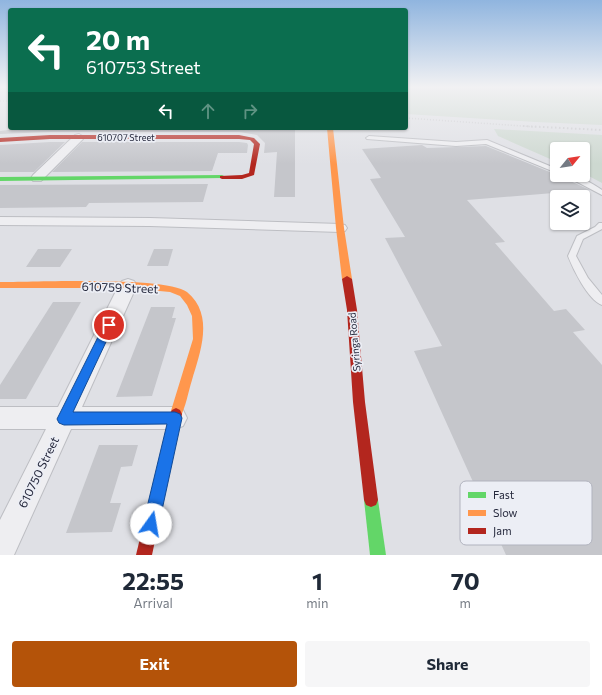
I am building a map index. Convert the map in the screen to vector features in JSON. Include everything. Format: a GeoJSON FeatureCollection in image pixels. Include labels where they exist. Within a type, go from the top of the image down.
{"type":"FeatureCollection","features":[{"type":"Feature","properties":{"kind":"street","name":"Syringa Road"},"geometry":{"type":"LineString","coordinates":[[330,130],[340,228],[352,310],[359,402],[378,555]]}},
{"type":"Feature","properties":{"kind":"street"},"geometry":{"type":"LineString","coordinates":[[0,179],[38,178],[79,137]]}},
{"type":"Feature","properties":{"kind":"street","name":"610707 Street"},"geometry":{"type":"LineString","coordinates":[[0,140],[20,138],[79,137],[239,137],[252,139],[257,144],[252,174],[242,177],[38,178]]}},
{"type":"Feature","properties":{"kind":"street"},"geometry":{"type":"LineString","coordinates":[[0,221],[150,222],[340,228]]}},
{"type":"Feature","properties":{"kind":"street","name":"610759 Street"},"geometry":{"type":"LineString","coordinates":[[0,285],[128,285],[171,289],[183,294],[191,303],[197,316],[198,339],[175,418],[144,555]]}},
{"type":"Feature","properties":{"kind":"street","name":"610750 Street"},"geometry":{"type":"LineString","coordinates":[[0,552],[128,285]]}},
{"type":"Feature","properties":{"kind":"street"},"geometry":{"type":"LineString","coordinates":[[0,418],[175,418]]}},
{"type":"Feature","properties":{"kind":"lane"},"geometry":{"type":"LineString","coordinates":[[369,138],[456,144],[487,142],[550,168]]}},
{"type":"Feature","properties":{"kind":"lane"},"geometry":{"type":"LineString","coordinates":[[583,182],[602,193]]}},
{"type":"Feature","properties":{"kind":"lane"},"geometry":{"type":"LineString","coordinates":[[602,225],[598,229],[580,238],[572,256],[579,273],[594,294],[602,301]]}},
{"type":"Feature","properties":{"kind":"shaded area"},"geometry":{"type":"Polygon","coordinates":[[[408,113],[602,113],[602,125],[408,114],[408,113]]]}},
{"type":"Feature","properties":{"kind":"shaded area"},"geometry":{"type":"Polygon","coordinates":[[[494,129],[602,135],[602,183],[590,177],[590,142],[550,142],[550,159],[498,136],[494,129]]]}},
{"type":"Feature","properties":{"kind":"building"},"geometry":{"type":"Polygon","coordinates":[[[295,130],[295,197],[274,197],[277,152],[264,153],[265,143],[257,135],[239,132],[50,132],[0,134],[0,131],[295,130]]]}},
{"type":"Feature","properties":{"kind":"building"},"geometry":{"type":"Polygon","coordinates":[[[65,142],[34,172],[0,172],[0,145],[65,142]]]}},
{"type":"Feature","properties":{"kind":"building"},"geometry":{"type":"Polygon","coordinates":[[[82,142],[239,142],[247,143],[248,145],[247,153],[218,153],[212,171],[52,172],[82,142]]]}},
{"type":"Feature","properties":{"kind":"building"},"geometry":{"type":"Polygon","coordinates":[[[422,145],[427,148],[486,146],[550,172],[550,182],[572,182],[590,190],[550,190],[550,193],[467,200],[505,242],[495,243],[554,311],[566,309],[585,330],[573,332],[602,365],[602,555],[506,555],[501,545],[592,545],[592,481],[473,481],[414,351],[442,346],[385,238],[405,237],[370,179],[381,178],[362,149],[422,145]]]}},
{"type":"Feature","properties":{"kind":"building"},"geometry":{"type":"Polygon","coordinates":[[[208,184],[203,202],[89,203],[86,207],[0,208],[0,185],[208,184]]]}},
{"type":"Feature","properties":{"kind":"building"},"geometry":{"type":"Polygon","coordinates":[[[38,249],[72,249],[60,267],[26,267],[38,249]]]}},
{"type":"Feature","properties":{"kind":"building"},"geometry":{"type":"Polygon","coordinates":[[[154,249],[173,249],[168,266],[147,266],[154,249]]]}},
{"type":"Feature","properties":{"kind":"building"},"geometry":{"type":"Polygon","coordinates":[[[53,302],[81,302],[26,399],[0,399],[0,385],[53,302]]]}},
{"type":"Feature","properties":{"kind":"building"},"geometry":{"type":"Polygon","coordinates":[[[151,307],[175,307],[172,318],[176,318],[152,396],[116,397],[151,307]]]}},
{"type":"Feature","properties":{"kind":"building"},"geometry":{"type":"Polygon","coordinates":[[[99,445],[138,445],[132,466],[121,467],[110,503],[121,503],[112,532],[66,533],[99,445]]]}},
{"type":"Feature","properties":{"kind":"railway"},"geometry":{"type":"LineString","coordinates":[[408,118],[537,127]]}},
{"type":"Feature","properties":{"kind":"railway"},"geometry":{"type":"LineString","coordinates":[[523,126],[602,130]]}},
{"type":"Feature","properties":{"kind":"traffic: fast"},"geometry":{"type":"LineString","coordinates":[[0,179],[222,177]]}},
{"type":"Feature","properties":{"kind":"traffic: fast"},"geometry":{"type":"LineString","coordinates":[[371,500],[378,555]]}},
{"type":"Feature","properties":{"kind":"traffic: slow"},"geometry":{"type":"LineString","coordinates":[[330,130],[340,228],[347,279]]}},
{"type":"Feature","properties":{"kind":"traffic: slow"},"geometry":{"type":"LineString","coordinates":[[0,285],[128,285],[171,289],[183,294],[191,303],[197,316],[198,339],[176,414]]}},
{"type":"Feature","properties":{"kind":"traffic: jam"},"geometry":{"type":"LineString","coordinates":[[0,140],[50,137],[239,137],[252,139],[257,144],[252,174],[242,177],[222,177]]}},
{"type":"Feature","properties":{"kind":"traffic: jam"},"geometry":{"type":"LineString","coordinates":[[347,279],[352,310],[359,402],[371,500]]}},
{"type":"Feature","properties":{"kind":"traffic: jam"},"geometry":{"type":"LineString","coordinates":[[144,555],[176,414]]}},
{"type":"Feature","properties":{"kind":"route"},"geometry":{"type":"LineString","coordinates":[[109,325],[64,419],[175,418],[151,524]]}}]}
